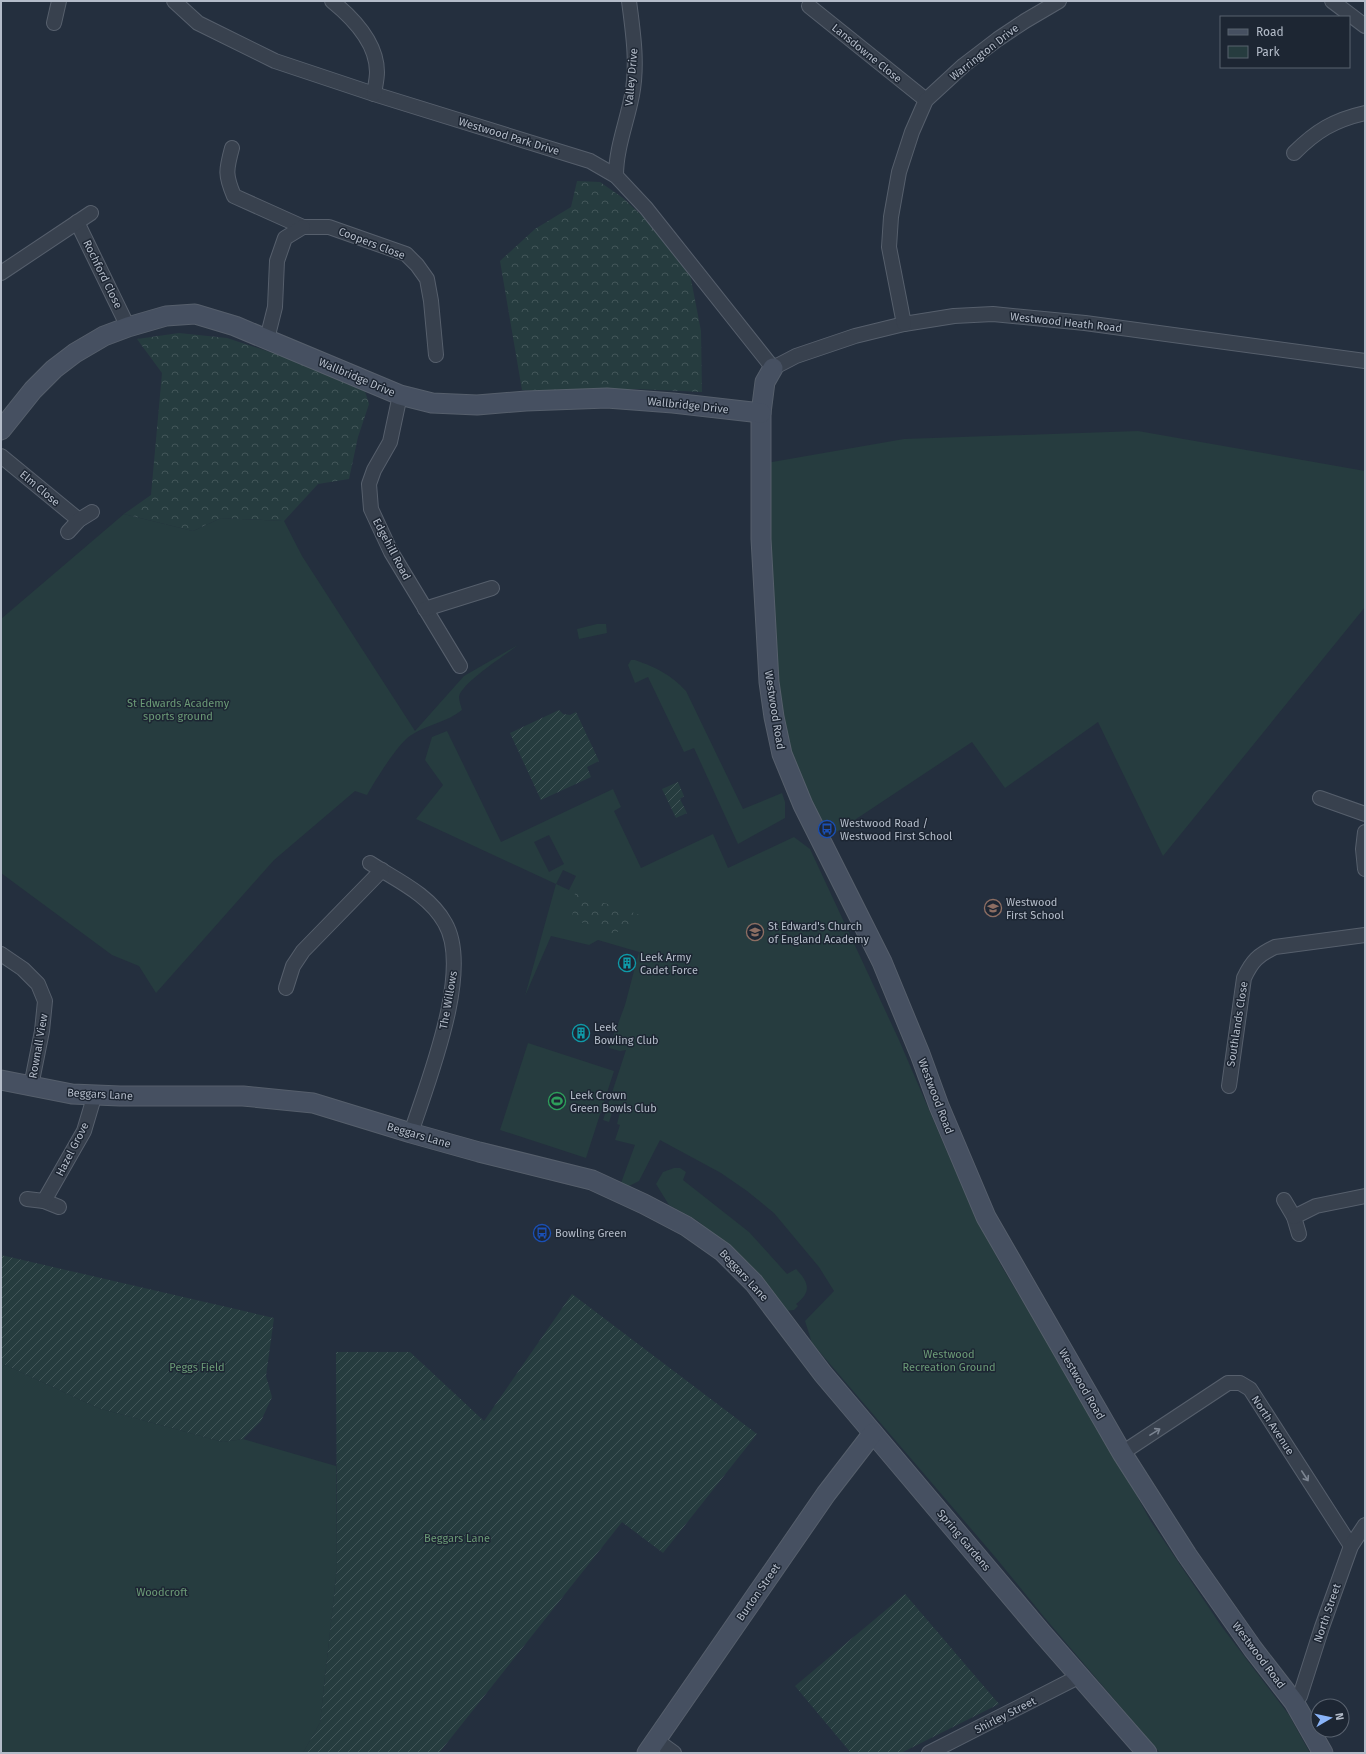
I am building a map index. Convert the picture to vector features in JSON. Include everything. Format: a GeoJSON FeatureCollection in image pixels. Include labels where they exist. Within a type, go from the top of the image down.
{"type":"FeatureCollection","features":[{"type":"Feature","properties":{"kind":"street"},"geometry":{"type":"LineString","coordinates":[[54,23],[59,1]]}},
{"type":"Feature","properties":{"kind":"street","name":"Westwood Park Drive"},"geometry":{"type":"LineString","coordinates":[[174,1],[198,23],[275,61],[374,94],[590,161],[616,176],[646,208],[773,368]]}},
{"type":"Feature","properties":{"kind":"street"},"geometry":{"type":"LineString","coordinates":[[332,1],[350,15],[366,38],[372,50],[377,72],[374,94]]}},
{"type":"Feature","properties":{"kind":"street","name":"Valley Drive"},"geometry":{"type":"LineString","coordinates":[[616,176],[616,162],[632,94],[634,69],[634,43],[629,1]]}},
{"type":"Feature","properties":{"kind":"street","name":"Warrington Drive"},"geometry":{"type":"LineString","coordinates":[[904,324],[889,247],[891,217],[899,172],[912,132],[926,100],[964,65],[998,39],[1059,1]]}},
{"type":"Feature","properties":{"kind":"street"},"geometry":{"type":"LineString","coordinates":[[1332,1],[1365,26]]}},
{"type":"Feature","properties":{"kind":"street","name":"Lansdowne Close"},"geometry":{"type":"LineString","coordinates":[[809,6],[926,100]]}},
{"type":"Feature","properties":{"kind":"street"},"geometry":{"type":"LineString","coordinates":[[1294,153],[1308,138],[1333,122],[1346,117],[1365,113]]}},
{"type":"Feature","properties":{"kind":"street","name":"Coopers Close"},"geometry":{"type":"LineString","coordinates":[[232,148],[226,168],[234,196],[303,227],[329,227],[406,254],[411,259],[427,279],[431,301],[436,355]]}},
{"type":"Feature","properties":{"kind":"street"},"geometry":{"type":"LineString","coordinates":[[1,272],[91,213]]}},
{"type":"Feature","properties":{"kind":"street","name":"Rochford Close"},"geometry":{"type":"LineString","coordinates":[[77,222],[128,327]]}},
{"type":"Feature","properties":{"kind":"street"},"geometry":{"type":"LineString","coordinates":[[267,339],[275,307],[277,261],[285,238],[303,227]]}},
{"type":"Feature","properties":{"kind":"street","name":"Wallbridge Drive"},"geometry":{"type":"LineString","coordinates":[[1,430],[33,390],[54,369],[75,353],[104,336],[128,327],[166,316],[195,314],[235,326],[400,395],[432,402],[477,405],[526,401],[607,398],[673,403],[761,413]]}},
{"type":"Feature","properties":{"kind":"street","name":"Westwood Heath Road"},"geometry":{"type":"LineString","coordinates":[[773,368],[796,356],[855,336],[904,324],[954,316],[993,314],[1085,323],[1365,361]]}},
{"type":"Feature","properties":{"kind":"street","name":"Westwood Road"},"geometry":{"type":"LineString","coordinates":[[773,368],[765,382],[761,413],[761,539],[769,682],[782,754],[802,805],[882,962],[920,1054],[939,1106],[986,1217],[1122,1453],[1187,1555],[1253,1649],[1294,1702],[1323,1753]]}},
{"type":"Feature","properties":{"kind":"street","name":"Edgehill Road"},"geometry":{"type":"LineString","coordinates":[[400,395],[390,442],[374,470],[369,484],[371,509],[391,552],[460,666]]}},
{"type":"Feature","properties":{"kind":"street","name":"Elm Close"},"geometry":{"type":"LineString","coordinates":[[1,456],[79,520]]}},
{"type":"Feature","properties":{"kind":"street"},"geometry":{"type":"LineString","coordinates":[[68,532],[79,520],[92,512]]}},
{"type":"Feature","properties":{"kind":"street"},"geometry":{"type":"LineString","coordinates":[[425,609],[492,588]]}},
{"type":"Feature","properties":{"kind":"street"},"geometry":{"type":"LineString","coordinates":[[1320,798],[1365,814]]}},
{"type":"Feature","properties":{"kind":"street"},"geometry":{"type":"LineString","coordinates":[[1365,832],[1363,849],[1365,869]]}},
{"type":"Feature","properties":{"kind":"street","name":"The Willows"},"geometry":{"type":"LineString","coordinates":[[370,863],[422,896],[436,910],[445,923],[451,936],[455,955],[454,979],[441,1039],[411,1134]]}},
{"type":"Feature","properties":{"kind":"street"},"geometry":{"type":"LineString","coordinates":[[286,988],[294,966],[303,951],[382,870]]}},
{"type":"Feature","properties":{"kind":"street","name":"Southlands Close"},"geometry":{"type":"LineString","coordinates":[[1229,1086],[1244,978],[1252,962],[1263,953],[1275,947],[1365,935]]}},
{"type":"Feature","properties":{"kind":"street","name":"Rownall View"},"geometry":{"type":"LineString","coordinates":[[1,954],[23,969],[38,984],[46,1001],[42,1032],[31,1086]]}},
{"type":"Feature","properties":{"kind":"street","name":"Beggars Lane"},"geometry":{"type":"LineString","coordinates":[[1,1080],[72,1094],[120,1096],[243,1096],[313,1103],[411,1134],[592,1180],[644,1204],[686,1226],[723,1252],[754,1283],[786,1324]]}},
{"type":"Feature","properties":{"kind":"street","name":"Hazel Grove"},"geometry":{"type":"LineString","coordinates":[[44,1201],[84,1131],[95,1094]]}},
{"type":"Feature","properties":{"kind":"street"},"geometry":{"type":"LineString","coordinates":[[1294,1217],[1316,1206],[1365,1196]]}},
{"type":"Feature","properties":{"kind":"street"},"geometry":{"type":"LineString","coordinates":[[27,1199],[44,1201],[59,1207]]}},
{"type":"Feature","properties":{"kind":"street"},"geometry":{"type":"LineString","coordinates":[[1284,1200],[1294,1217],[1299,1234]]}},
{"type":"Feature","properties":{"kind":"street","name":"Spring Gardens"},"geometry":{"type":"LineString","coordinates":[[786,1324],[823,1374],[1147,1753]]}},
{"type":"Feature","properties":{"kind":"street","name":"North Avenue"},"geometry":{"type":"LineString","coordinates":[[1122,1453],[1228,1384],[1240,1383],[1250,1389],[1351,1546]]}},
{"type":"Feature","properties":{"kind":"street","name":"Burton Street"},"geometry":{"type":"LineString","coordinates":[[652,1746],[826,1494],[873,1433]]}},
{"type":"Feature","properties":{"kind":"street","name":"North Street"},"geometry":{"type":"LineString","coordinates":[[1294,1702],[1300,1696],[1322,1627],[1351,1546],[1365,1525]]}},
{"type":"Feature","properties":{"kind":"street","name":"Shirley Street"},"geometry":{"type":"LineString","coordinates":[[929,1753],[1080,1676]]}},
{"type":"Feature","properties":{"kind":"street"},"geometry":{"type":"LineString","coordinates":[[652,1746],[674,1753]]}},
{"type":"Feature","properties":{"kind":"green space"},"geometry":{"type":"Polygon","coordinates":[[[577,181],[600,182],[623,198],[652,225],[689,269],[701,331],[702,392],[636,389],[571,392],[522,390],[500,261],[535,229],[571,207],[577,181]]]}},
{"type":"Feature","properties":{"kind":"green space"},"geometry":{"type":"Polygon","coordinates":[[[179,333],[227,338],[276,354],[364,388],[369,404],[358,437],[349,479],[318,484],[284,521],[221,518],[193,531],[124,514],[151,495],[162,373],[137,339],[179,333]]]}},
{"type":"Feature","properties":{"kind":"green space"},"geometry":{"type":"Polygon","coordinates":[[[1138,431],[1365,471],[1365,607],[1163,856],[1098,722],[1005,788],[972,742],[829,837],[777,731],[761,464],[904,439],[1138,431]]]}},
{"type":"Feature","properties":{"kind":"green space","name":"St Edwards Academy sports ground"},"geometry":{"type":"Polygon","coordinates":[[[124,514],[193,531],[221,518],[284,521],[302,556],[415,731],[464,676],[518,645],[467,684],[459,697],[462,710],[407,738],[394,753],[367,795],[355,791],[274,860],[156,993],[139,966],[112,955],[1,873],[1,619],[124,514]]]}},
{"type":"Feature","properties":{"kind":"green space"},"geometry":{"type":"Polygon","coordinates":[[[597,624],[606,624],[607,633],[579,639],[577,629],[597,624]]]}},
{"type":"Feature","properties":{"kind":"green space"},"geometry":{"type":"Polygon","coordinates":[[[631,660],[643,663],[663,672],[686,691],[743,809],[782,793],[785,802],[785,818],[738,844],[694,748],[684,752],[648,677],[635,683],[628,665],[631,660]]]}},
{"type":"Feature","properties":{"kind":"green space"},"geometry":{"type":"Polygon","coordinates":[[[559,710],[563,714],[570,715],[576,712],[599,761],[587,767],[591,777],[541,800],[510,733],[559,710]]]}},
{"type":"Feature","properties":{"kind":"green space","name":"Westwood Recreation Ground"},"geometry":{"type":"Polygon","coordinates":[[[447,731],[501,842],[613,789],[621,807],[614,811],[641,868],[713,834],[728,868],[794,837],[810,849],[899,1040],[970,1205],[1002,1267],[1108,1443],[1150,1520],[1222,1627],[1289,1715],[1310,1753],[1160,1753],[812,1343],[805,1321],[834,1291],[819,1267],[774,1213],[747,1191],[721,1173],[660,1140],[639,1181],[627,1187],[621,1183],[635,1145],[615,1140],[620,1125],[617,1124],[621,1108],[614,1107],[609,1122],[603,1120],[626,1050],[620,1051],[609,1048],[625,1005],[639,952],[598,940],[589,945],[551,936],[525,996],[556,884],[416,819],[443,785],[425,760],[432,737],[447,731]],[[549,835],[534,842],[549,872],[564,864],[549,835]],[[563,870],[556,884],[569,890],[576,876],[563,870]]]}},
{"type":"Feature","properties":{"kind":"green space"},"geometry":{"type":"Polygon","coordinates":[[[678,782],[684,796],[680,799],[687,813],[676,818],[662,789],[678,782]]]}},
{"type":"Feature","properties":{"kind":"green space"},"geometry":{"type":"Polygon","coordinates":[[[575,893],[643,916],[614,934],[572,919],[575,893]]]}},
{"type":"Feature","properties":{"kind":"green space","name":"Leek Crown Green Bowls Club"},"geometry":{"type":"Polygon","coordinates":[[[528,1043],[614,1071],[586,1158],[500,1130],[528,1043]]]}},
{"type":"Feature","properties":{"kind":"green space"},"geometry":{"type":"Polygon","coordinates":[[[674,1168],[680,1168],[686,1172],[683,1180],[749,1232],[787,1274],[796,1269],[804,1278],[807,1287],[805,1295],[796,1304],[798,1306],[794,1310],[784,1311],[725,1244],[698,1221],[669,1205],[656,1184],[663,1172],[674,1168]]]}},
{"type":"Feature","properties":{"kind":"green space","name":"Peggs Field"},"geometry":{"type":"Polygon","coordinates":[[[1,1255],[274,1318],[266,1376],[272,1397],[261,1421],[243,1439],[223,1442],[98,1408],[1,1363],[1,1255]]]}},
{"type":"Feature","properties":{"kind":"green space","name":"Beggars Lane"},"geometry":{"type":"Polygon","coordinates":[[[572,1294],[757,1434],[663,1553],[622,1522],[439,1753],[303,1753],[320,1723],[337,1568],[336,1352],[410,1352],[484,1421],[572,1294]]]}},
{"type":"Feature","properties":{"kind":"green space","name":"Woodcroft"},"geometry":{"type":"Polygon","coordinates":[[[1,1363],[98,1408],[223,1442],[243,1439],[336,1466],[337,1568],[320,1723],[303,1753],[1,1753],[1,1363]]]}},
{"type":"Feature","properties":{"kind":"green space"},"geometry":{"type":"Polygon","coordinates":[[[905,1594],[999,1704],[901,1753],[851,1753],[795,1686],[905,1594]]]}},
{"type":"Feature","properties":{"kind":"place","name":"Westwood Road / Westwood First School"},"geometry":{"type":"Point","coordinates":[827,829]}},
{"type":"Feature","properties":{"kind":"place","name":"Westwood First School"},"geometry":{"type":"Point","coordinates":[993,908]}},
{"type":"Feature","properties":{"kind":"place","name":"St Edward's Church of England Academy"},"geometry":{"type":"Point","coordinates":[755,932]}},
{"type":"Feature","properties":{"kind":"place","name":"Leek Army Cadet Force"},"geometry":{"type":"Point","coordinates":[627,963]}},
{"type":"Feature","properties":{"kind":"place","name":"Leek Bowling Club"},"geometry":{"type":"Point","coordinates":[581,1033]}},
{"type":"Feature","properties":{"kind":"place","name":"Leek Crown Green Bowls Club"},"geometry":{"type":"Point","coordinates":[557,1101]}},
{"type":"Feature","properties":{"kind":"place","name":"Bowling Green"},"geometry":{"type":"Point","coordinates":[542,1233]}}]}
